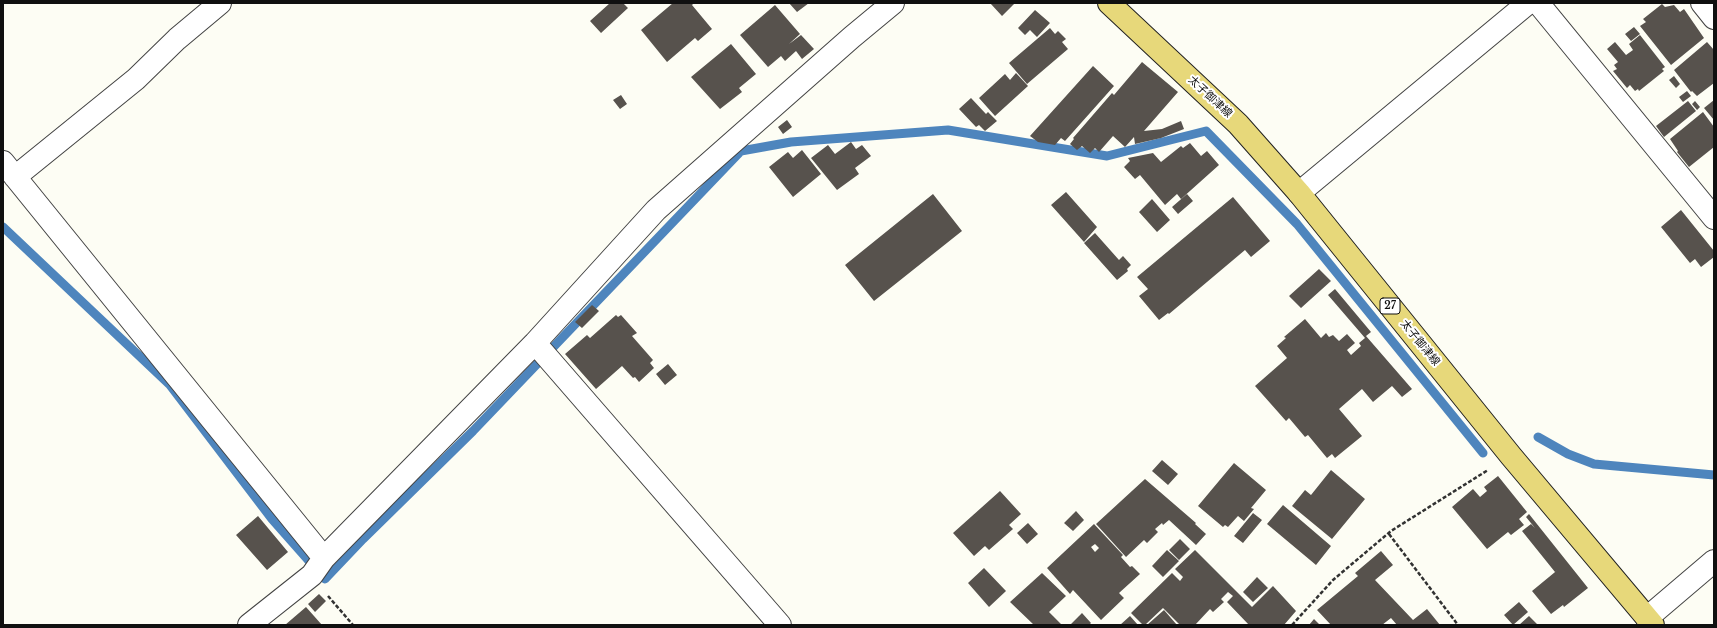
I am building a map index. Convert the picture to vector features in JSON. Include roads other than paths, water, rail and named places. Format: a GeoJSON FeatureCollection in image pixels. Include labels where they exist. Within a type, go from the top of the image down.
{"type":"FeatureCollection","features":[{"type":"Feature","properties":{"kind":"main road","name":"太子御津線"},"geometry":{"type":"LineString","coordinates":[[1109,3],[1238,124],[1298,193],[1510,456],[1650,621]]}},
{"type":"Feature","properties":{"kind":"street"},"geometry":{"type":"LineString","coordinates":[[220,3],[177,39],[136,78],[9,169],[324,558]]}},
{"type":"Feature","properties":{"kind":"street"},"geometry":{"type":"LineString","coordinates":[[249,625],[312,575],[324,558],[535,343],[656,210],[846,42],[894,3]]}},
{"type":"Feature","properties":{"kind":"street"},"geometry":{"type":"LineString","coordinates":[[1298,193],[1528,3]]}},
{"type":"Feature","properties":{"kind":"street"},"geometry":{"type":"LineString","coordinates":[[1538,3],[1714,218]]}},
{"type":"Feature","properties":{"kind":"street"},"geometry":{"type":"LineString","coordinates":[[1702,3],[1714,18]]}},
{"type":"Feature","properties":{"kind":"street"},"geometry":{"type":"LineString","coordinates":[[535,343],[780,625]]}},
{"type":"Feature","properties":{"kind":"street"},"geometry":{"type":"LineString","coordinates":[[1650,621],[1714,561]]}},
{"type":"Feature","properties":{"kind":"waterway"},"geometry":{"type":"LineString","coordinates":[[3,227],[170,385],[272,519],[325,579],[363,539],[473,431],[741,151],[791,142],[948,130],[1107,156],[1206,131],[1297,224],[1483,453]]}},
{"type":"Feature","properties":{"kind":"waterway"},"geometry":{"type":"LineString","coordinates":[[1538,437],[1568,454],[1594,464],[1714,475]]}}]}
